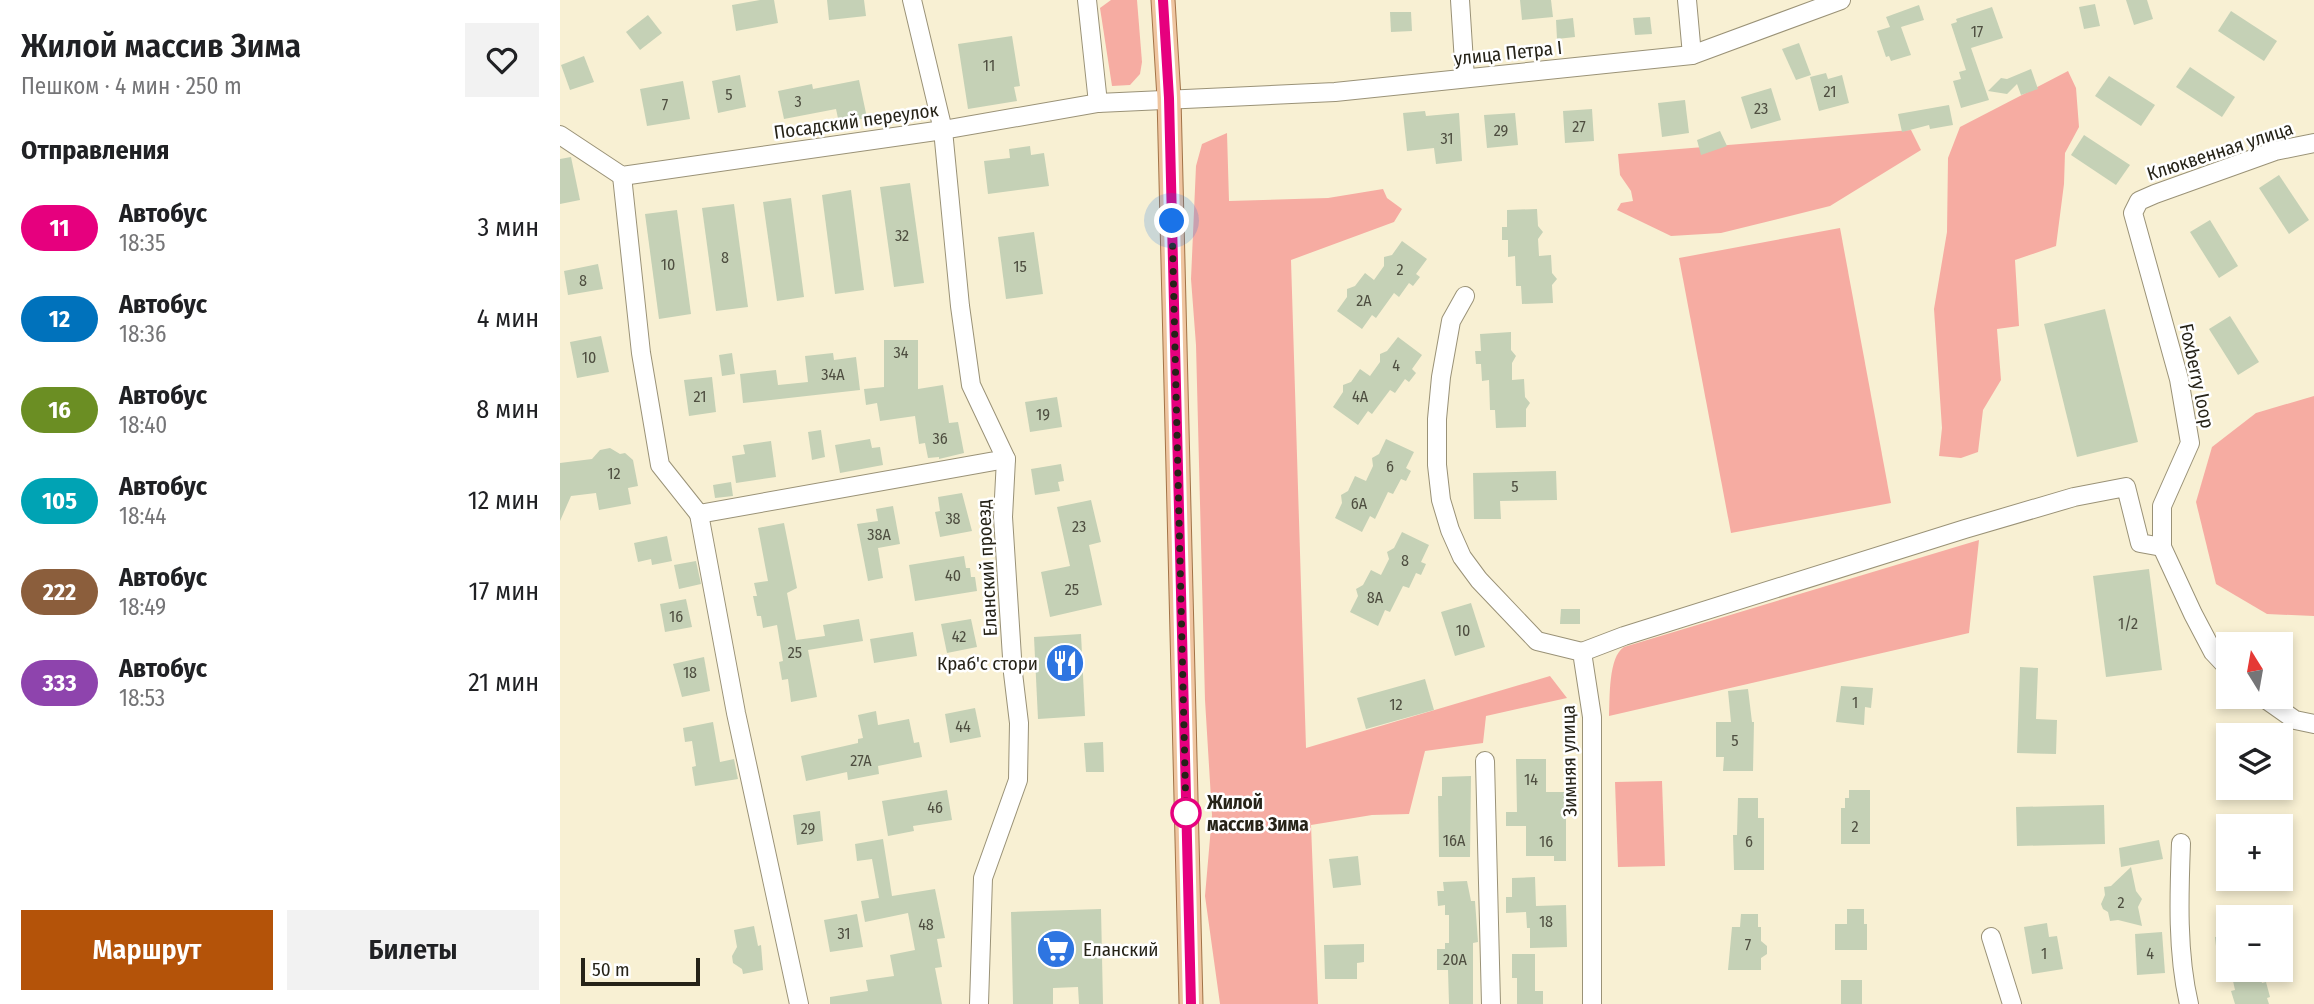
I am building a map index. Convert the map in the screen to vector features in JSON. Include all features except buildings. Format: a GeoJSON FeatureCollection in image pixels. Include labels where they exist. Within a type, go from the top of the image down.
{"type":"FeatureCollection","features":[{"type":"Feature","properties":{"kind":"main road"},"geometry":{"type":"LineString","coordinates":[[1163,0],[1169,98],[1191,1004]]}},
{"type":"Feature","properties":{"kind":"street"},"geometry":{"type":"LineString","coordinates":[[699,514],[1006,459],[971,384],[960,306],[943,130],[912,0]]}},
{"type":"Feature","properties":{"kind":"street"},"geometry":{"type":"LineString","coordinates":[[1087,0],[1098,103]]}},
{"type":"Feature","properties":{"kind":"street"},"geometry":{"type":"LineString","coordinates":[[1460,0],[1465,78]]}},
{"type":"Feature","properties":{"kind":"street"},"geometry":{"type":"LineString","coordinates":[[1687,0],[1692,55]]}},
{"type":"Feature","properties":{"kind":"street","name":"улица Петра I"},"geometry":{"type":"LineString","coordinates":[[1169,98],[1335,92],[1692,55],[1841,0]]}},
{"type":"Feature","properties":{"kind":"street","name":"Посадский переулок"},"geometry":{"type":"LineString","coordinates":[[622,176],[943,130],[1098,103],[1169,98]]}},
{"type":"Feature","properties":{"kind":"street"},"geometry":{"type":"LineString","coordinates":[[560,135],[622,176],[641,353],[660,465],[699,514],[736,713],[799,1004]]}},
{"type":"Feature","properties":{"kind":"street","name":"Клюквенная улица"},"geometry":{"type":"LineString","coordinates":[[2139,201],[2275,151],[2314,143]]}},
{"type":"Feature","properties":{"kind":"street","name":"Foxberry loop"},"geometry":{"type":"LineString","coordinates":[[2139,201],[2133,213],[2179,379],[2190,443],[2162,506],[2162,547],[2216,655]]}},
{"type":"Feature","properties":{"kind":"street"},"geometry":{"type":"LineString","coordinates":[[1465,296],[1451,321],[1441,376],[1437,465],[1441,500],[1462,557],[1479,580],[1537,641],[1582,652],[1965,529],[2071,498],[2126,487],[2140,544],[2162,547]]}},
{"type":"Feature","properties":{"kind":"street","name":"Еланский проезд"},"geometry":{"type":"LineString","coordinates":[[979,1004],[983,878],[1018,780],[1019,723],[1013,673],[1003,517],[1006,459]]}},
{"type":"Feature","properties":{"kind":"street","name":"Зимняя улица"},"geometry":{"type":"LineString","coordinates":[[1582,652],[1592,717],[1592,1004]]}},
{"type":"Feature","properties":{"kind":"street"},"geometry":{"type":"LineString","coordinates":[[2279,709],[2295,720],[2314,724]]}},
{"type":"Feature","properties":{"kind":"street"},"geometry":{"type":"LineString","coordinates":[[1485,761],[1491,1004]]}},
{"type":"Feature","properties":{"kind":"street"},"geometry":{"type":"LineString","coordinates":[[2181,843],[2183,978],[2189,1004]]}},
{"type":"Feature","properties":{"kind":"street"},"geometry":{"type":"LineString","coordinates":[[1991,937],[2012,1004]]}},
{"type":"Feature","properties":{"kind":"shaded area"},"geometry":{"type":"Polygon","coordinates":[[[1111,0],[1137,0],[1142,62],[1140,74],[1130,85],[1112,86],[1100,8],[1111,0]]]}},
{"type":"Feature","properties":{"kind":"shaded area"},"geometry":{"type":"Polygon","coordinates":[[[2068,71],[2076,88],[2079,127],[2065,153],[2056,246],[2015,260],[2019,326],[1997,329],[2001,380],[1983,410],[1978,452],[1961,458],[1939,456],[1942,428],[1934,309],[1947,232],[1948,158],[1960,127],[2068,71]]]}},
{"type":"Feature","properties":{"kind":"shaded area"},"geometry":{"type":"Polygon","coordinates":[[[1911,130],[1921,150],[1830,206],[1721,233],[1671,236],[1617,210],[1621,203],[1633,201],[1631,191],[1620,175],[1618,154],[1911,130]]]}},
{"type":"Feature","properties":{"kind":"shaded area"},"geometry":{"type":"Polygon","coordinates":[[[1227,133],[1229,201],[1328,198],[1383,189],[1387,198],[1402,209],[1394,222],[1291,260],[1306,748],[1550,676],[1567,698],[1486,716],[1483,743],[1425,751],[1409,814],[1372,815],[1311,825],[1318,1004],[1220,1004],[1205,896],[1212,815],[1205,700],[1196,345],[1191,279],[1196,166],[1202,144],[1227,133]]]}},
{"type":"Feature","properties":{"kind":"shaded area"},"geometry":{"type":"Polygon","coordinates":[[[1840,228],[1891,503],[1731,533],[1679,258],[1840,228]]]}},
{"type":"Feature","properties":{"kind":"shaded area"},"geometry":{"type":"Polygon","coordinates":[[[2314,396],[2314,616],[2267,614],[2216,584],[2196,502],[2212,447],[2256,413],[2314,396]]]}},
{"type":"Feature","properties":{"kind":"shaded area"},"geometry":{"type":"Polygon","coordinates":[[[1979,540],[1969,633],[1609,716],[1612,669],[1624,647],[1979,540]]]}},
{"type":"Feature","properties":{"kind":"shaded area"},"geometry":{"type":"Polygon","coordinates":[[[1662,781],[1665,866],[1618,867],[1615,782],[1662,781]]]}},
{"type":"Feature","properties":{"kind":"bus line","name":"11"},"geometry":{"type":"LineString","coordinates":[[1163,0],[1169,98],[1191,1004]]}},
{"type":"Feature","properties":{"kind":"place","name":"Краб'с стори"},"geometry":{"type":"Point","coordinates":[1065,663]}},
{"type":"Feature","properties":{"kind":"place","name":"Жилой массив Зима"},"geometry":{"type":"Point","coordinates":[1186,813]}},
{"type":"Feature","properties":{"kind":"place","name":"Еланский"},"geometry":{"type":"Point","coordinates":[1056,949]}},
{"type":"Feature","properties":{"kind":"route"},"geometry":{"type":"LineString","coordinates":[[1172,221],[1186,813]]}}]}
